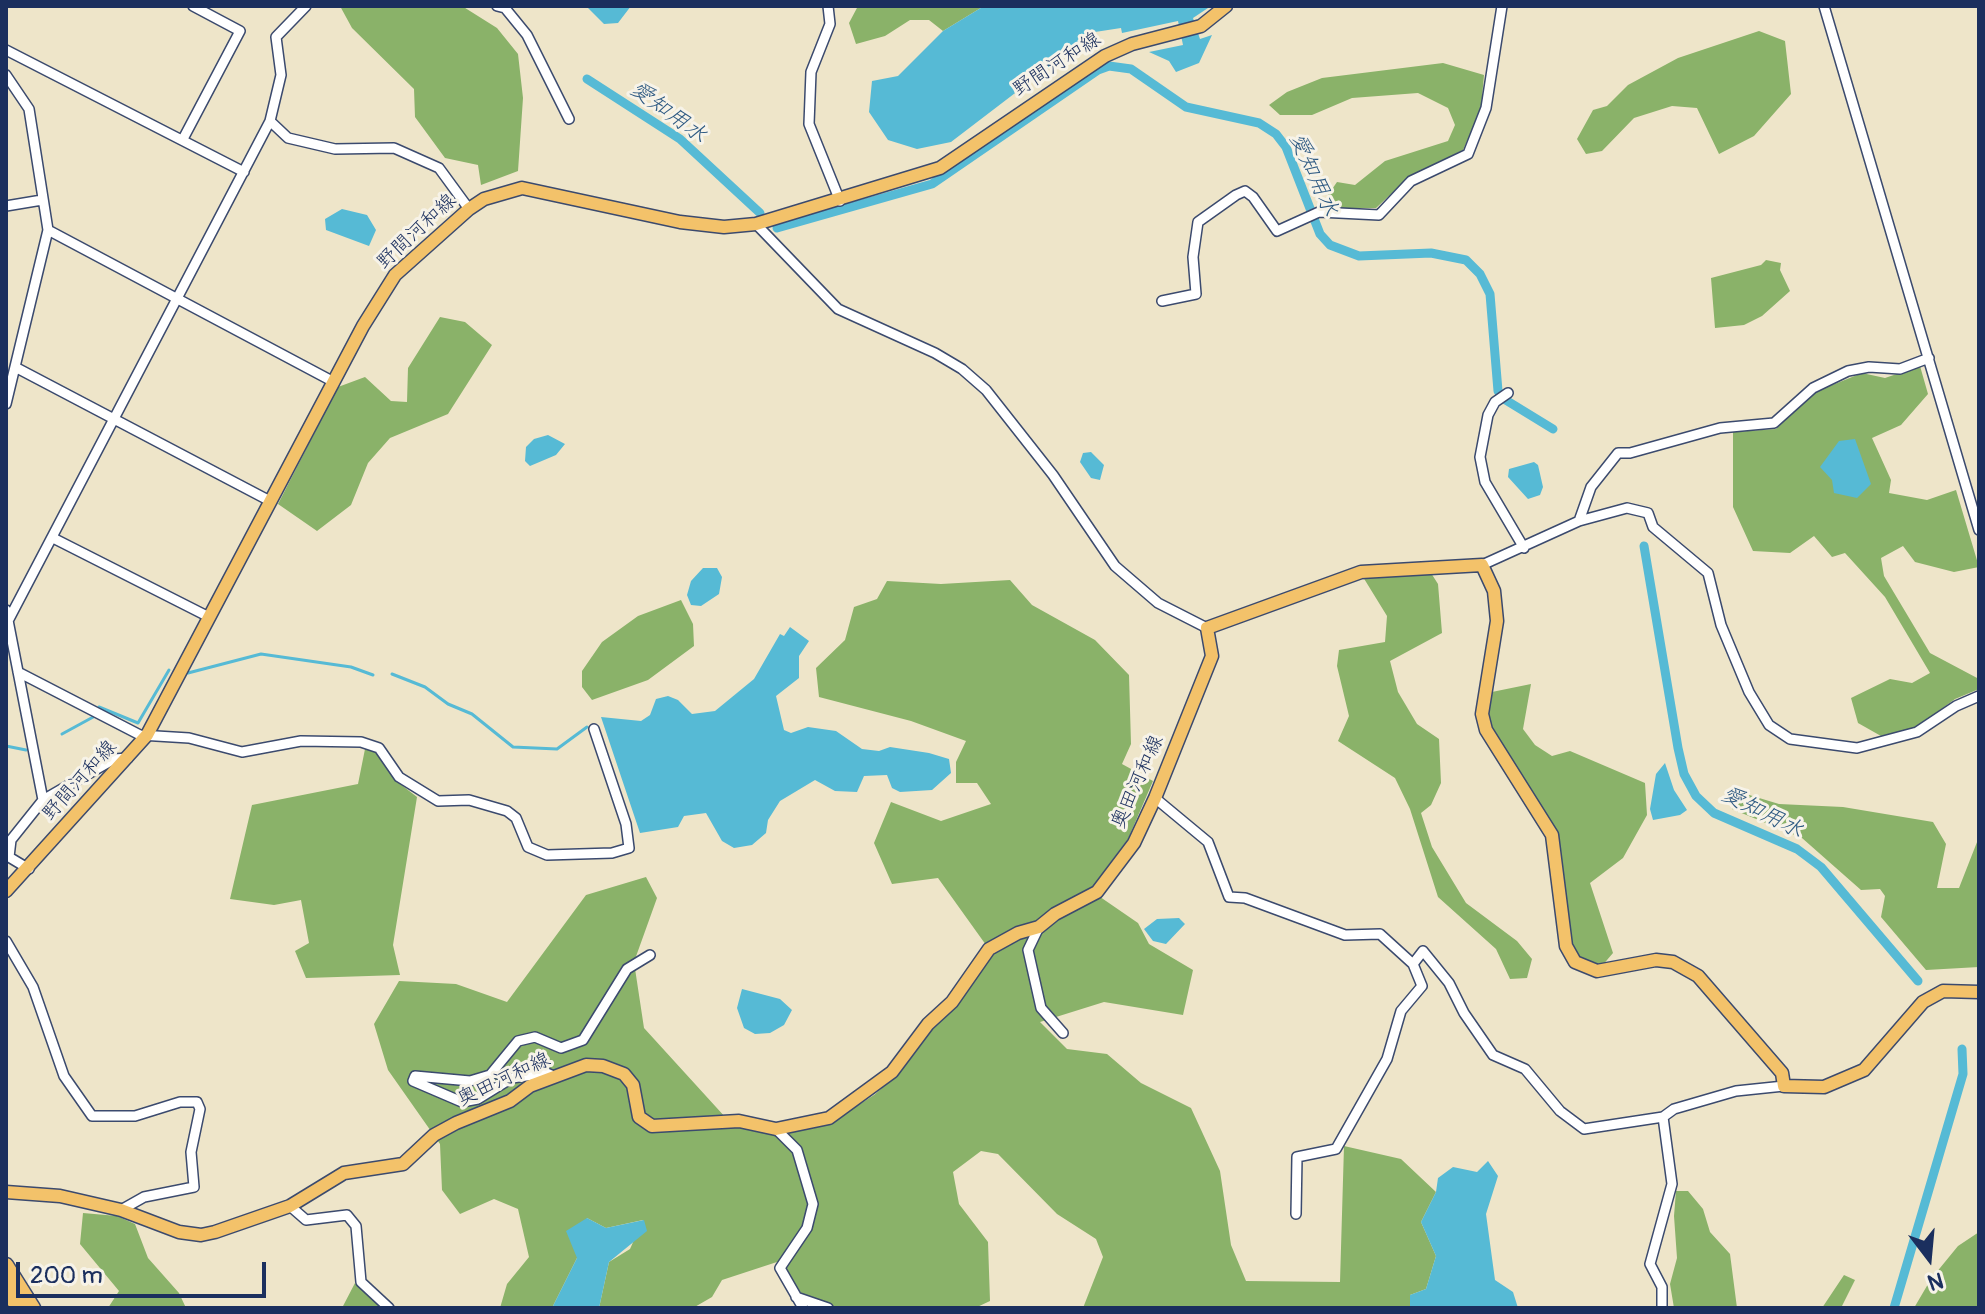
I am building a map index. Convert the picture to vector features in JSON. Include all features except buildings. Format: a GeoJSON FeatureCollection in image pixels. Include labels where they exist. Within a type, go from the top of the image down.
{"type":"FeatureCollection","features":[{"type":"Feature","properties":{"kind":"highway"},"geometry":{"type":"LineString","coordinates":[[6,1265],[33,1308]]}},
{"type":"Feature","properties":{"kind":"highway"},"geometry":{"type":"LineString","coordinates":[[6,1288],[18,1308]]}},
{"type":"Feature","properties":{"kind":"main road","name":"野間河和線"},"geometry":{"type":"LineString","coordinates":[[6,891],[147,735],[332,381],[395,275],[469,209],[484,199],[522,188],[680,222],[724,227],[756,224],[840,201],[940,168],[1093,63],[1132,44],[1201,26],[1226,6]]}},
{"type":"Feature","properties":{"kind":"main road"},"geometry":{"type":"LineString","coordinates":[[1207,628],[1361,572],[1482,565],[1494,591],[1497,621],[1482,714],[1486,730],[1552,835],[1566,946],[1575,962],[1597,971],[1656,960],[1673,962],[1698,976],[1782,1073],[1784,1086],[1824,1087],[1864,1070],[1923,1002],[1943,991],[1979,992]]}},
{"type":"Feature","properties":{"kind":"main road","name":"奥田河和線"},"geometry":{"type":"LineString","coordinates":[[6,1192],[60,1196],[121,1210],[179,1232],[201,1235],[290,1206],[344,1173],[403,1164],[434,1135],[510,1101],[530,1086],[586,1065],[603,1066],[624,1074],[633,1085],[639,1117],[652,1126],[739,1121],[776,1129],[829,1118],[892,1072],[928,1024],[952,1002],[989,949],[1018,933],[1039,927],[1055,914],[1097,892],[1134,843],[1155,798],[1212,656],[1207,628]]}},
{"type":"Feature","properties":{"kind":"street"},"geometry":{"type":"LineString","coordinates":[[183,139],[240,31],[193,6]]}},
{"type":"Feature","properties":{"kind":"street"},"geometry":{"type":"LineString","coordinates":[[8,621],[270,121],[281,75],[276,37],[306,6]]}},
{"type":"Feature","properties":{"kind":"street"},"geometry":{"type":"LineString","coordinates":[[497,6],[505,8],[527,35],[569,119]]}},
{"type":"Feature","properties":{"kind":"street"},"geometry":{"type":"LineString","coordinates":[[828,6],[830,24],[811,72],[809,124],[840,201]]}},
{"type":"Feature","properties":{"kind":"street"},"geometry":{"type":"LineString","coordinates":[[1162,301],[1196,294],[1193,257],[1198,222],[1236,195],[1245,191],[1253,197],[1277,231],[1319,212],[1379,215],[1411,181],[1468,154],[1486,108],[1502,6]]}},
{"type":"Feature","properties":{"kind":"street"},"geometry":{"type":"LineString","coordinates":[[1824,6],[1979,530]]}},
{"type":"Feature","properties":{"kind":"street"},"geometry":{"type":"LineString","coordinates":[[6,50],[244,172]]}},
{"type":"Feature","properties":{"kind":"street"},"geometry":{"type":"LineString","coordinates":[[6,75],[29,109],[48,230],[6,404]]}},
{"type":"Feature","properties":{"kind":"street"},"geometry":{"type":"LineString","coordinates":[[270,121],[288,138],[335,149],[394,148],[439,168],[469,209]]}},
{"type":"Feature","properties":{"kind":"street"},"geometry":{"type":"LineString","coordinates":[[6,206],[42,200]]}},
{"type":"Feature","properties":{"kind":"street"},"geometry":{"type":"LineString","coordinates":[[756,224],[838,309],[935,353],[962,369],[986,390],[1053,475],[1115,566],[1158,603],[1207,628]]}},
{"type":"Feature","properties":{"kind":"street"},"geometry":{"type":"LineString","coordinates":[[48,230],[332,381]]}},
{"type":"Feature","properties":{"kind":"street"},"geometry":{"type":"LineString","coordinates":[[1579,521],[1595,479],[1618,453],[1630,453],[1720,428],[1774,423],[1813,388],[1848,371],[1869,367],[1900,369],[1929,358]]}},
{"type":"Feature","properties":{"kind":"street"},"geometry":{"type":"LineString","coordinates":[[15,367],[270,501]]}},
{"type":"Feature","properties":{"kind":"street"},"geometry":{"type":"LineString","coordinates":[[1508,393],[1495,402],[1488,415],[1480,457],[1485,482],[1524,548]]}},
{"type":"Feature","properties":{"kind":"street"},"geometry":{"type":"LineString","coordinates":[[1482,565],[1579,521],[1627,508],[1648,513],[1653,527],[1708,573],[1721,625],[1749,692],[1769,725],[1790,739],[1857,748],[1917,732],[1956,706],[1979,696]]}},
{"type":"Feature","properties":{"kind":"street"},"geometry":{"type":"LineString","coordinates":[[53,538],[209,617]]}},
{"type":"Feature","properties":{"kind":"street"},"geometry":{"type":"LineString","coordinates":[[6,610],[43,800]]}},
{"type":"Feature","properties":{"kind":"street"},"geometry":{"type":"LineString","coordinates":[[6,670],[18,670],[147,735],[189,738],[242,752],[301,741],[361,742],[379,748],[399,777],[438,801],[469,800],[507,811],[516,818],[528,847],[547,855],[612,853],[629,848],[626,824],[594,729]]}},
{"type":"Feature","properties":{"kind":"street"},"geometry":{"type":"LineString","coordinates":[[29,869],[9,857],[11,840],[43,800],[114,759],[128,758]]}},
{"type":"Feature","properties":{"kind":"street"},"geometry":{"type":"LineString","coordinates":[[1155,798],[1208,842],[1229,897],[1245,898],[1345,935],[1380,934],[1413,964],[1422,986],[1401,1011],[1387,1059],[1336,1149],[1297,1157],[1296,1214]]}},
{"type":"Feature","properties":{"kind":"street"},"geometry":{"type":"LineString","coordinates":[[1039,927],[1028,950],[1041,1008],[1063,1033]]}},
{"type":"Feature","properties":{"kind":"street"},"geometry":{"type":"LineString","coordinates":[[6,941],[33,987],[64,1076],[92,1116],[135,1116],[180,1102],[197,1102],[200,1109],[191,1152],[194,1187],[144,1197],[121,1210]]}},
{"type":"Feature","properties":{"kind":"street"},"geometry":{"type":"LineString","coordinates":[[1413,964],[1423,951],[1449,983],[1464,1013],[1493,1055],[1525,1069],[1560,1111],[1584,1129],[1663,1117],[1674,1109],[1736,1091],[1784,1086]]}},
{"type":"Feature","properties":{"kind":"street"},"geometry":{"type":"LineString","coordinates":[[556,1077],[547,1073],[512,1078],[478,1099],[462,1102],[413,1081],[415,1076],[470,1081],[490,1075],[518,1041],[535,1037],[561,1048],[583,1040],[627,969],[650,955]]}},
{"type":"Feature","properties":{"kind":"street"},"geometry":{"type":"LineString","coordinates":[[1662,1308],[1662,1287],[1650,1264],[1672,1184],[1663,1117]]}},
{"type":"Feature","properties":{"kind":"street"},"geometry":{"type":"LineString","coordinates":[[776,1129],[797,1150],[813,1204],[807,1228],[780,1268],[803,1308]]}},
{"type":"Feature","properties":{"kind":"street"},"geometry":{"type":"LineString","coordinates":[[290,1206],[306,1220],[347,1215],[356,1226],[361,1282],[389,1308]]}},
{"type":"Feature","properties":{"kind":"street"},"geometry":{"type":"LineString","coordinates":[[796,1297],[828,1308]]}},
{"type":"Feature","properties":{"kind":"green space"},"geometry":{"type":"Polygon","coordinates":[[[340,6],[462,6],[497,28],[518,54],[523,98],[518,171],[481,185],[478,165],[445,158],[415,117],[414,89],[352,28],[340,6]]]}},
{"type":"Feature","properties":{"kind":"green space"},"geometry":{"type":"Polygon","coordinates":[[[858,6],[984,6],[943,31],[929,20],[910,20],[885,36],[856,44],[849,23],[858,6]]]}},
{"type":"Feature","properties":{"kind":"green space"},"geometry":{"type":"Polygon","coordinates":[[[1759,31],[1785,41],[1791,94],[1754,136],[1719,154],[1697,108],[1672,106],[1634,118],[1602,151],[1586,154],[1577,139],[1593,110],[1607,106],[1628,85],[1678,58],[1759,31]]]}},
{"type":"Feature","properties":{"kind":"green space"},"geometry":{"type":"Polygon","coordinates":[[[1443,63],[1484,75],[1481,109],[1463,150],[1409,177],[1376,208],[1337,208],[1328,195],[1337,182],[1355,185],[1385,161],[1448,141],[1455,125],[1448,108],[1418,93],[1352,98],[1312,115],[1280,115],[1269,105],[1287,92],[1322,78],[1443,63]]]}},
{"type":"Feature","properties":{"kind":"green space"},"geometry":{"type":"Polygon","coordinates":[[[1766,260],[1781,263],[1780,270],[1790,291],[1762,316],[1744,325],[1715,328],[1711,278],[1761,265],[1766,260]]]}},
{"type":"Feature","properties":{"kind":"green space"},"geometry":{"type":"Polygon","coordinates":[[[440,317],[465,322],[492,345],[448,414],[390,438],[368,463],[351,505],[317,531],[278,504],[338,387],[365,377],[391,401],[407,402],[408,368],[440,317]]]}},
{"type":"Feature","properties":{"kind":"green space"},"geometry":{"type":"Polygon","coordinates":[[[1920,366],[1928,394],[1901,425],[1872,438],[1891,480],[1889,493],[1927,500],[1956,490],[1979,567],[1954,572],[1915,562],[1903,546],[1881,558],[1884,576],[1930,653],[1979,679],[1979,689],[1955,699],[1917,727],[1881,736],[1858,723],[1851,698],[1890,679],[1912,683],[1930,673],[1885,597],[1845,553],[1832,557],[1814,536],[1790,553],[1753,551],[1733,507],[1733,432],[1776,429],[1815,392],[1862,373],[1885,378],[1920,366]]]}},
{"type":"Feature","properties":{"kind":"green space"},"geometry":{"type":"Polygon","coordinates":[[[1431,573],[1438,584],[1442,633],[1390,661],[1398,692],[1417,724],[1439,739],[1441,783],[1431,805],[1421,813],[1432,847],[1466,903],[1517,941],[1532,959],[1527,978],[1510,979],[1496,949],[1438,897],[1410,809],[1395,778],[1338,741],[1349,716],[1337,666],[1339,650],[1385,642],[1387,616],[1363,577],[1431,573]]]}},
{"type":"Feature","properties":{"kind":"green space"},"geometry":{"type":"Polygon","coordinates":[[[1010,580],[1032,605],[1095,640],[1129,675],[1131,744],[1122,764],[1153,781],[1128,839],[1090,890],[1138,923],[1149,944],[1193,970],[1183,1015],[1104,1002],[1040,1022],[1067,1049],[1107,1054],[1141,1083],[1191,1108],[1220,1171],[1231,1245],[1246,1281],[1340,1282],[1344,1146],[1401,1159],[1436,1192],[1421,1222],[1436,1256],[1426,1289],[1410,1295],[1410,1308],[1083,1308],[1103,1257],[1096,1239],[1057,1214],[998,1154],[981,1151],[953,1172],[959,1204],[988,1242],[990,1301],[975,1308],[811,1308],[780,1261],[722,1280],[712,1297],[693,1308],[599,1308],[609,1262],[630,1249],[643,1220],[606,1228],[587,1218],[577,1258],[552,1308],[500,1308],[507,1284],[529,1257],[518,1209],[494,1199],[460,1214],[442,1190],[440,1144],[388,1070],[374,1024],[399,981],[456,984],[507,1002],[586,895],[646,877],[657,898],[634,962],[644,1028],[726,1118],[772,1134],[814,1128],[831,1123],[874,1095],[896,1076],[929,1028],[991,952],[938,878],[892,884],[874,843],[891,802],[941,821],[991,804],[977,783],[956,783],[956,762],[966,741],[911,721],[819,697],[816,668],[845,640],[854,607],[877,599],[887,581],[941,584],[1010,580]]]}},
{"type":"Feature","properties":{"kind":"green space"},"geometry":{"type":"Polygon","coordinates":[[[681,600],[693,624],[694,646],[648,680],[592,700],[582,687],[582,671],[602,642],[638,616],[681,600]]]}},
{"type":"Feature","properties":{"kind":"green space"},"geometry":{"type":"Polygon","coordinates":[[[1531,684],[1523,729],[1535,745],[1552,756],[1570,751],[1645,783],[1647,815],[1623,858],[1590,883],[1613,953],[1601,967],[1581,960],[1570,942],[1556,835],[1489,730],[1487,693],[1531,684]]]}},
{"type":"Feature","properties":{"kind":"green space"},"geometry":{"type":"Polygon","coordinates":[[[365,749],[378,751],[395,780],[417,797],[393,945],[400,975],[306,978],[295,951],[309,943],[301,900],[274,905],[230,899],[252,805],[358,784],[365,749]]]}},
{"type":"Feature","properties":{"kind":"green space"},"geometry":{"type":"Polygon","coordinates":[[[1736,791],[1779,804],[1843,807],[1933,822],[1946,844],[1937,888],[1959,888],[1979,837],[1979,967],[1926,970],[1881,917],[1885,896],[1880,889],[1861,890],[1802,838],[1732,809],[1736,791]]]}},
{"type":"Feature","properties":{"kind":"green space"},"geometry":{"type":"Polygon","coordinates":[[[1676,1191],[1688,1191],[1703,1209],[1710,1232],[1730,1254],[1737,1308],[1674,1308],[1670,1284],[1677,1258],[1676,1191]]]}},
{"type":"Feature","properties":{"kind":"green space"},"geometry":{"type":"Polygon","coordinates":[[[83,1213],[117,1216],[135,1224],[148,1258],[179,1293],[186,1308],[108,1308],[119,1291],[80,1244],[83,1213]]]}},
{"type":"Feature","properties":{"kind":"green space"},"geometry":{"type":"Polygon","coordinates":[[[1979,1232],[1979,1308],[1914,1308],[1931,1279],[1958,1246],[1979,1232]]]}},
{"type":"Feature","properties":{"kind":"green space"},"geometry":{"type":"Polygon","coordinates":[[[1844,1275],[1855,1280],[1841,1308],[1822,1308],[1844,1275]]]}},
{"type":"Feature","properties":{"kind":"green space"},"geometry":{"type":"Polygon","coordinates":[[[355,1283],[382,1308],[342,1308],[355,1283]]]}},
{"type":"Feature","properties":{"kind":"water"},"geometry":{"type":"Polygon","coordinates":[[[586,6],[631,6],[618,23],[604,24],[586,6]]]}},
{"type":"Feature","properties":{"kind":"water"},"geometry":{"type":"Polygon","coordinates":[[[984,6],[1211,6],[1193,18],[1200,39],[1212,35],[1199,63],[1176,72],[1169,61],[1149,52],[1183,45],[1178,21],[1122,33],[1121,28],[1095,32],[951,142],[917,149],[888,140],[869,112],[872,81],[898,76],[943,31],[984,6]]]}},
{"type":"Feature","properties":{"kind":"water"},"geometry":{"type":"Polygon","coordinates":[[[342,209],[367,215],[376,230],[369,246],[326,230],[325,219],[342,209]]]}},
{"type":"Feature","properties":{"kind":"water"},"geometry":{"type":"Polygon","coordinates":[[[548,435],[565,444],[556,455],[530,466],[525,461],[526,447],[534,439],[548,435]]]}},
{"type":"Feature","properties":{"kind":"water"},"geometry":{"type":"Polygon","coordinates":[[[1855,439],[1871,484],[1857,498],[1834,493],[1832,480],[1820,467],[1839,441],[1855,439]]]}},
{"type":"Feature","properties":{"kind":"water"},"geometry":{"type":"Polygon","coordinates":[[[1091,452],[1104,465],[1100,480],[1091,478],[1080,462],[1083,453],[1091,452]]]}},
{"type":"Feature","properties":{"kind":"water"},"geometry":{"type":"Polygon","coordinates":[[[1534,462],[1538,465],[1543,487],[1540,495],[1528,499],[1508,477],[1509,469],[1534,462]]]}},
{"type":"Feature","properties":{"kind":"water"},"geometry":{"type":"Polygon","coordinates":[[[703,568],[717,568],[722,577],[719,594],[701,606],[691,605],[687,595],[691,581],[703,568]]]}},
{"type":"Feature","properties":{"kind":"water"},"geometry":{"type":"Polygon","coordinates":[[[790,627],[809,641],[799,656],[799,678],[776,696],[784,730],[791,733],[808,727],[836,731],[862,749],[879,751],[890,747],[929,753],[949,759],[951,773],[932,790],[900,792],[892,788],[887,775],[864,776],[857,792],[835,791],[815,780],[780,801],[768,820],[766,833],[752,845],[734,848],[722,841],[706,813],[684,816],[678,827],[640,833],[601,717],[641,721],[650,715],[656,699],[668,696],[678,700],[692,714],[715,711],[754,679],[780,634],[784,636],[790,627]]]}},
{"type":"Feature","properties":{"kind":"water"},"geometry":{"type":"Polygon","coordinates":[[[1665,763],[1674,790],[1687,810],[1680,815],[1653,820],[1650,809],[1656,774],[1665,763]]]}},
{"type":"Feature","properties":{"kind":"water"},"geometry":{"type":"Polygon","coordinates":[[[1179,918],[1185,924],[1166,944],[1153,941],[1144,929],[1157,919],[1179,918]]]}},
{"type":"Feature","properties":{"kind":"water"},"geometry":{"type":"Polygon","coordinates":[[[742,989],[780,999],[792,1010],[784,1025],[770,1033],[755,1034],[744,1028],[737,1008],[742,989]]]}},
{"type":"Feature","properties":{"kind":"water"},"geometry":{"type":"Polygon","coordinates":[[[1488,1161],[1498,1176],[1486,1214],[1495,1280],[1513,1292],[1518,1308],[1410,1308],[1410,1295],[1426,1289],[1436,1256],[1421,1222],[1436,1192],[1438,1178],[1453,1167],[1477,1172],[1488,1161]]]}},
{"type":"Feature","properties":{"kind":"water"},"geometry":{"type":"Polygon","coordinates":[[[587,1218],[606,1228],[644,1220],[647,1231],[609,1262],[599,1308],[552,1308],[577,1258],[566,1231],[587,1218]]]}},
{"type":"Feature","properties":{"kind":"waterway","name":"愛知用水"},"geometry":{"type":"LineString","coordinates":[[777,228],[932,184],[1098,70],[1109,66],[1131,69],[1186,107],[1259,123],[1276,134],[1286,147],[1320,234],[1330,245],[1359,256],[1431,253],[1466,260],[1480,274],[1490,294],[1498,391],[1504,399],[1553,429]]}},
{"type":"Feature","properties":{"kind":"waterway","name":"愛知用水"},"geometry":{"type":"LineString","coordinates":[[587,79],[680,139],[760,213]]}},
{"type":"Feature","properties":{"kind":"waterway","name":"愛知用水"},"geometry":{"type":"LineString","coordinates":[[1644,546],[1678,748],[1684,774],[1696,796],[1714,813],[1797,849],[1821,867],[1918,981]]}},
{"type":"Feature","properties":{"kind":"waterway"},"geometry":{"type":"LineString","coordinates":[[188,673],[261,654],[351,667],[373,675]]}},
{"type":"Feature","properties":{"kind":"waterway"},"geometry":{"type":"LineString","coordinates":[[99,707],[138,723],[169,670]]}},
{"type":"Feature","properties":{"kind":"waterway"},"geometry":{"type":"LineString","coordinates":[[392,674],[425,687],[448,704],[472,714],[513,747],[557,749],[587,727]]}},
{"type":"Feature","properties":{"kind":"waterway"},"geometry":{"type":"LineString","coordinates":[[62,734],[95,716]]}},
{"type":"Feature","properties":{"kind":"waterway"},"geometry":{"type":"LineString","coordinates":[[6,746],[26,750]]}},
{"type":"Feature","properties":{"kind":"waterway","name":"愛知用水"},"geometry":{"type":"LineString","coordinates":[[1894,1308],[1963,1074],[1962,1049]]}}]}
